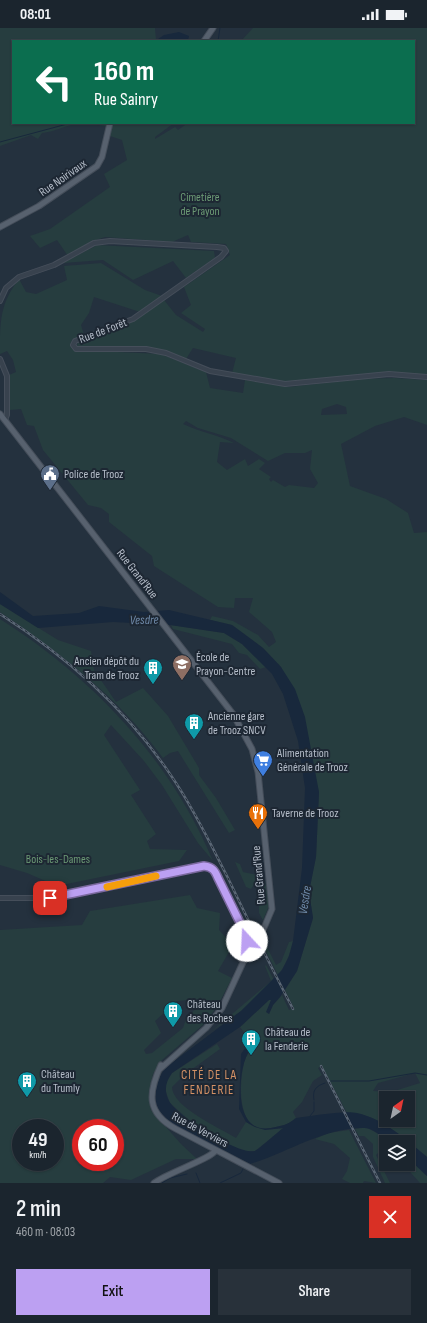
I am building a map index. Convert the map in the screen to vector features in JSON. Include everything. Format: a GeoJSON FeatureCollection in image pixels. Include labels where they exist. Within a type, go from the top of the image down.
{"type":"FeatureCollection","features":[{"type":"Feature","properties":{"kind":"main road"},"geometry":{"type":"LineString","coordinates":[[205,40],[213,28]]}},
{"type":"Feature","properties":{"kind":"main road","name":"Rue Noirivaux"},"geometry":{"type":"LineString","coordinates":[[0,227],[39,206],[97,166],[102,157],[109,124]]}},
{"type":"Feature","properties":{"kind":"main road","name":"Rue Grand'Rue"},"geometry":{"type":"LineString","coordinates":[[0,414],[153,610],[239,724],[256,760],[272,906],[268,923],[254,947],[245,949]]}},
{"type":"Feature","properties":{"kind":"main road","name":"Rue Grand'Rue"},"geometry":{"type":"LineString","coordinates":[[245,949],[250,941],[258,935],[267,918],[270,906],[261,797]]}},
{"type":"Feature","properties":{"kind":"main road"},"geometry":{"type":"LineString","coordinates":[[250,941],[254,947]]}},
{"type":"Feature","properties":{"kind":"main road","name":"Rue de Verviers"},"geometry":{"type":"LineString","coordinates":[[245,949],[227,999],[217,1016],[203,1031],[160,1069],[153,1083],[152,1098],[158,1116],[166,1124],[279,1183]]}},
{"type":"Feature","properties":{"kind":"main road"},"geometry":{"type":"LineString","coordinates":[[154,1183],[184,1167],[211,1156],[216,1150]]}},
{"type":"Feature","properties":{"kind":"street","name":"Rue de Forêt"},"geometry":{"type":"LineString","coordinates":[[0,301],[6,288],[20,277],[54,265],[94,243],[110,241],[217,246],[224,248],[226,251],[221,257],[133,319],[74,341],[73,345],[76,348],[96,350],[146,349],[166,353],[210,371],[285,384],[389,374],[427,377]]}},
{"type":"Feature","properties":{"kind":"street"},"geometry":{"type":"LineString","coordinates":[[0,359],[7,376],[7,415],[5,420]]}},
{"type":"Feature","properties":{"kind":"street"},"geometry":{"type":"LineString","coordinates":[[0,898],[50,898],[204,866],[210,867],[214,870],[240,924],[250,941]]}},
{"type":"Feature","properties":{"kind":"street"},"geometry":{"type":"LineString","coordinates":[[240,924],[245,949]]}},
{"type":"Feature","properties":{"kind":"green space"},"geometry":{"type":"Polygon","coordinates":[[[0,28],[155,28],[156,40],[12,40],[12,124],[75,124],[42,133],[38,139],[31,135],[0,146],[0,28]]]}},
{"type":"Feature","properties":{"kind":"green space","name":"Cimetière de Prayon"},"geometry":{"type":"Polygon","coordinates":[[[253,28],[427,28],[427,375],[388,373],[289,383],[267,381],[232,373],[236,358],[193,348],[186,359],[160,351],[147,349],[79,348],[77,346],[78,342],[84,339],[137,319],[164,300],[176,315],[203,332],[205,329],[181,313],[191,305],[184,287],[230,255],[226,244],[191,242],[188,235],[172,242],[105,237],[90,242],[68,256],[57,240],[40,248],[30,236],[50,229],[110,187],[104,174],[127,160],[122,140],[110,136],[113,124],[173,124],[155,137],[155,139],[175,127],[178,130],[187,124],[415,124],[415,40],[242,40],[253,28]]]}},
{"type":"Feature","properties":{"kind":"green space"},"geometry":{"type":"Polygon","coordinates":[[[83,124],[107,124],[106,126],[83,124]]]}},
{"type":"Feature","properties":{"kind":"green space"},"geometry":{"type":"Polygon","coordinates":[[[97,245],[214,251],[215,258],[186,278],[173,261],[133,280],[103,260],[63,263],[97,245]]]}},
{"type":"Feature","properties":{"kind":"green space"},"geometry":{"type":"Polygon","coordinates":[[[101,263],[145,290],[162,296],[140,312],[94,297],[89,313],[81,325],[84,335],[72,341],[71,346],[75,350],[161,354],[206,372],[210,388],[243,393],[245,380],[289,387],[360,379],[394,378],[427,380],[427,425],[404,417],[375,426],[341,444],[350,486],[386,499],[408,513],[414,533],[427,532],[427,1157],[415,1147],[415,1135],[400,1135],[388,1127],[415,1127],[415,1091],[394,1091],[420,1083],[415,1073],[378,1083],[373,1091],[379,1091],[379,1122],[358,1114],[347,1113],[322,1066],[318,1068],[322,1075],[313,1081],[302,1102],[293,1112],[296,1118],[287,1124],[278,1127],[260,1128],[251,1124],[246,1116],[242,1106],[241,1095],[242,1072],[245,1060],[254,1041],[247,1036],[240,1027],[269,1000],[271,1000],[269,1014],[273,1005],[282,995],[289,1010],[294,1008],[285,990],[297,971],[313,918],[309,892],[316,857],[319,792],[281,667],[263,648],[232,625],[210,620],[212,616],[233,621],[258,635],[269,647],[276,642],[272,632],[249,612],[253,598],[235,598],[234,608],[218,607],[154,566],[152,556],[109,522],[109,514],[101,508],[88,505],[43,450],[34,426],[27,425],[21,409],[10,410],[9,375],[16,372],[13,360],[7,351],[0,354],[2,313],[8,296],[19,279],[26,292],[36,294],[67,280],[64,266],[101,263]],[[337,404],[322,409],[321,415],[347,414],[346,407],[337,404]],[[186,421],[183,424],[234,443],[220,442],[217,462],[227,470],[245,459],[248,466],[259,459],[265,463],[259,469],[271,477],[269,479],[271,482],[273,480],[285,487],[289,485],[314,488],[318,483],[310,469],[312,450],[305,453],[285,453],[268,461],[231,438],[198,428],[186,421]]]}},
{"type":"Feature","properties":{"kind":"green space"},"geometry":{"type":"Polygon","coordinates":[[[0,604],[58,640],[91,651],[94,670],[116,702],[143,688],[168,716],[199,768],[199,775],[216,798],[235,830],[229,833],[178,751],[170,753],[163,758],[146,736],[108,696],[67,660],[0,612],[0,604]]]}},
{"type":"Feature","properties":{"kind":"green space","name":"Bois-les-Dames"},"geometry":{"type":"Polygon","coordinates":[[[0,619],[34,642],[66,667],[97,695],[125,724],[151,755],[175,788],[213,861],[198,843],[162,785],[144,761],[111,725],[104,735],[140,790],[131,795],[156,834],[147,841],[150,849],[187,850],[179,861],[57,886],[27,873],[0,865],[0,619]]]}},
{"type":"Feature","properties":{"kind":"green space"},"geometry":{"type":"Polygon","coordinates":[[[171,625],[224,633],[242,644],[266,667],[260,669],[247,655],[239,653],[232,644],[173,629],[171,625]]]}},
{"type":"Feature","properties":{"kind":"green space"},"geometry":{"type":"Polygon","coordinates":[[[235,862],[240,864],[243,872],[257,875],[265,880],[269,906],[263,920],[259,913],[258,885],[255,883],[251,889],[246,887],[235,862]]]}},
{"type":"Feature","properties":{"kind":"green space"},"geometry":{"type":"Polygon","coordinates":[[[190,895],[197,908],[220,913],[219,930],[233,945],[218,971],[232,978],[218,1005],[205,1023],[162,1060],[153,1074],[149,1094],[151,1110],[181,1144],[197,1159],[176,1159],[131,1180],[110,1177],[103,1183],[0,1183],[0,930],[82,925],[90,911],[190,895]],[[198,999],[177,1001],[155,1021],[161,1033],[144,1050],[146,1054],[152,1053],[183,1028],[186,1019],[195,1009],[198,999]]]}},
{"type":"Feature","properties":{"kind":"green space"},"geometry":{"type":"Polygon","coordinates":[[[263,939],[276,965],[281,962],[289,942],[293,941],[291,950],[278,975],[261,942],[263,939]]]}},
{"type":"Feature","properties":{"kind":"green space"},"geometry":{"type":"Polygon","coordinates":[[[266,965],[274,980],[241,1011],[212,1031],[271,981],[265,966],[266,965]]]}},
{"type":"Feature","properties":{"kind":"green space"},"geometry":{"type":"Polygon","coordinates":[[[217,1044],[220,1049],[184,1075],[172,1087],[174,1095],[188,1109],[198,1116],[236,1138],[246,1122],[256,1127],[265,1129],[284,1128],[255,1151],[242,1151],[198,1128],[170,1103],[166,1092],[166,1082],[172,1073],[217,1044]]]}},
{"type":"Feature","properties":{"kind":"green space"},"geometry":{"type":"Polygon","coordinates":[[[365,1127],[380,1135],[379,1152],[376,1155],[379,1161],[379,1170],[373,1157],[373,1144],[364,1136],[359,1136],[355,1129],[365,1127]]]}},
{"type":"Feature","properties":{"kind":"green space"},"geometry":{"type":"Polygon","coordinates":[[[349,1130],[376,1183],[364,1181],[363,1183],[350,1183],[342,1179],[347,1171],[350,1158],[334,1144],[315,1139],[328,1133],[349,1130]]]}},
{"type":"Feature","properties":{"kind":"green space"},"geometry":{"type":"Polygon","coordinates":[[[415,1165],[427,1176],[427,1183],[420,1183],[409,1171],[415,1171],[415,1165]]]}},
{"type":"Feature","properties":{"kind":"green space"},"geometry":{"type":"Polygon","coordinates":[[[379,1171],[384,1171],[390,1183],[385,1183],[379,1171]]]}},
{"type":"Feature","properties":{"kind":"water"},"geometry":{"type":"Polygon","coordinates":[[[179,32],[189,36],[188,40],[156,40],[164,35],[179,32]]]}},
{"type":"Feature","properties":{"kind":"water","name":"Vesdre"},"geometry":{"type":"Polygon","coordinates":[[[0,592],[33,616],[79,613],[99,606],[144,612],[169,610],[232,625],[263,648],[281,667],[295,689],[305,717],[319,792],[316,857],[309,892],[313,918],[297,971],[273,1005],[269,1014],[266,1012],[271,1000],[269,1000],[240,1027],[172,1073],[168,1080],[166,1094],[169,1101],[175,1108],[209,1134],[247,1151],[257,1150],[283,1128],[265,1130],[255,1127],[246,1122],[239,1109],[241,1054],[250,1041],[253,1043],[244,1063],[241,1094],[245,1116],[251,1123],[260,1128],[271,1128],[287,1124],[296,1118],[352,1112],[377,1120],[379,1121],[379,1127],[389,1127],[400,1135],[380,1135],[367,1128],[348,1129],[319,1136],[250,1164],[176,1126],[161,1114],[155,1097],[159,1079],[165,1068],[241,1011],[282,970],[289,956],[293,941],[302,868],[305,788],[298,741],[283,694],[272,674],[242,644],[224,633],[170,625],[113,622],[38,628],[0,604],[0,592]]]}},
{"type":"Feature","properties":{"kind":"water","name":"Vesdre"},"geometry":{"type":"Polygon","coordinates":[[[415,1147],[427,1157],[427,1176],[415,1165],[415,1147]]]}},
{"type":"Feature","properties":{"kind":"waterway"},"geometry":{"type":"LineString","coordinates":[[218,40],[220,28]]}},
{"type":"Feature","properties":{"kind":"waterway"},"geometry":{"type":"LineString","coordinates":[[0,142],[67,124]]}},
{"type":"Feature","properties":{"kind":"waterway"},"geometry":{"type":"LineString","coordinates":[[331,1081],[369,1081],[415,1073],[427,1075]]}},
{"type":"Feature","properties":{"kind":"waterway"},"geometry":{"type":"LineString","coordinates":[[314,1100],[315,1089],[325,1083]]}},
{"type":"Feature","properties":{"kind":"waterway"},"geometry":{"type":"LineString","coordinates":[[310,1116],[314,1111],[314,1102]]}},
{"type":"Feature","properties":{"kind":"waterway"},"geometry":{"type":"LineString","coordinates":[[220,1183],[241,1173],[243,1169]]}},
{"type":"Feature","properties":{"kind":"waterway"},"geometry":{"type":"LineString","coordinates":[[196,1173],[200,1183]]}},
{"type":"Feature","properties":{"kind":"waterway"},"geometry":{"type":"LineString","coordinates":[[162,1183],[170,1178],[187,1174]]}},
{"type":"Feature","properties":{"kind":"railway"},"geometry":{"type":"LineString","coordinates":[[0,614],[50,649],[74,668],[138,731],[156,755],[182,792],[202,828],[293,1009]]}},
{"type":"Feature","properties":{"kind":"railway"},"geometry":{"type":"LineString","coordinates":[[321,1066],[380,1183]]}},
{"type":"Feature","properties":{"kind":"slow traffic"},"geometry":{"type":"LineString","coordinates":[[107,887],[156,876]]}},
{"type":"Feature","properties":{"kind":"place","name":"Police de Trooz"},"geometry":{"type":"Point","coordinates":[50,491]}},
{"type":"Feature","properties":{"kind":"place","name":"École de Prayon-Centre"},"geometry":{"type":"Point","coordinates":[182,681]}},
{"type":"Feature","properties":{"kind":"place","name":"Ancien dépôt du Tram de Trooz"},"geometry":{"type":"Point","coordinates":[153,685]}},
{"type":"Feature","properties":{"kind":"place","name":"Ancienne gare de Trooz SNCV"},"geometry":{"type":"Point","coordinates":[194,740]}},
{"type":"Feature","properties":{"kind":"place","name":"Alimentation Générale de Trooz"},"geometry":{"type":"Point","coordinates":[263,777]}},
{"type":"Feature","properties":{"kind":"place","name":"Taverne de Trooz"},"geometry":{"type":"Point","coordinates":[258,830]}},
{"type":"Feature","properties":{"kind":"place","name":"Château des Roches"},"geometry":{"type":"Point","coordinates":[173,1028]}},
{"type":"Feature","properties":{"kind":"place","name":"Château de la Fenderie"},"geometry":{"type":"Point","coordinates":[251,1056]}},
{"type":"Feature","properties":{"kind":"place","name":"Château du Trumly"},"geometry":{"type":"Point","coordinates":[27,1098]}},
{"type":"Feature","properties":{"kind":"district","name":"CITÉ DE LA FENDERIE"},"geometry":{"type":"Point","coordinates":[209,1082]}},
{"type":"Feature","properties":{"kind":"route"},"geometry":{"type":"LineString","coordinates":[[50,898],[204,866],[210,867],[214,870],[218,878],[249,941],[247,941]]}}]}
